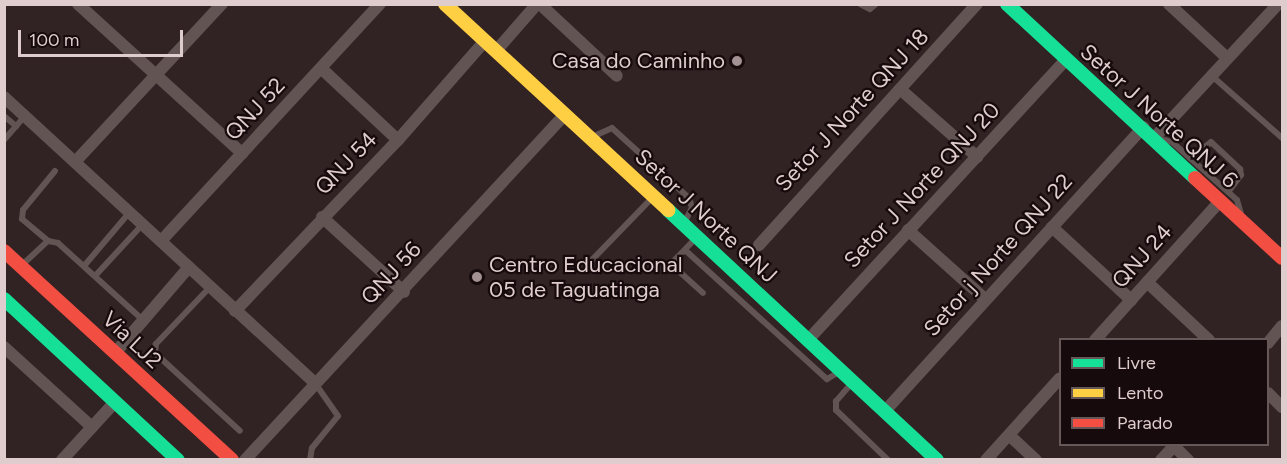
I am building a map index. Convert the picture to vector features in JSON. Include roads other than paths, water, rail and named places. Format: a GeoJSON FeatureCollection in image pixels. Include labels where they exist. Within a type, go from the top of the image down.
{"type":"FeatureCollection","features":[{"type":"Feature","properties":{"kind":"main road","name":"Setor J Norte QNJ"},"geometry":{"type":"LineString","coordinates":[[445,4],[937,459]]}},
{"type":"Feature","properties":{"kind":"main road","name":"Setor J Norte QNJ 6"},"geometry":{"type":"LineString","coordinates":[[1007,4],[1066,60],[1224,197],[1242,220],[1282,258]]}},
{"type":"Feature","properties":{"kind":"main road","name":"Via LJ2"},"geometry":{"type":"LineString","coordinates":[[4,250],[232,459]]}},
{"type":"Feature","properties":{"kind":"main road"},"geometry":{"type":"LineString","coordinates":[[4,300],[178,459]]}},
{"type":"Feature","properties":{"kind":"street"},"geometry":{"type":"LineString","coordinates":[[78,4],[243,153]]}},
{"type":"Feature","properties":{"kind":"street"},"geometry":{"type":"LineString","coordinates":[[75,162],[222,4]]}},
{"type":"Feature","properties":{"kind":"street","name":"QNJ 52"},"geometry":{"type":"LineString","coordinates":[[161,241],[380,4]]}},
{"type":"Feature","properties":{"kind":"street"},"geometry":{"type":"LineString","coordinates":[[495,51],[539,4],[617,76]]}},
{"type":"Feature","properties":{"kind":"street","name":"Setor J Norte QNJ 18"},"geometry":{"type":"LineString","coordinates":[[759,245],[977,4]]}},
{"type":"Feature","properties":{"kind":"street"},"geometry":{"type":"LineString","coordinates":[[1169,4],[1226,57]]}},
{"type":"Feature","properties":{"kind":"street"},"geometry":{"type":"LineString","coordinates":[[1154,138],[1226,57],[1278,4]]}},
{"type":"Feature","properties":{"kind":"street","name":"QNJ 54"},"geometry":{"type":"LineString","coordinates":[[235,311],[322,217],[398,140],[484,41]]}},
{"type":"Feature","properties":{"kind":"street","name":"Setor J Norte QNJ 20"},"geometry":{"type":"LineString","coordinates":[[809,339],[1066,60]]}},
{"type":"Feature","properties":{"kind":"street"},"geometry":{"type":"LineString","coordinates":[[322,69],[398,140]]}},
{"type":"Feature","properties":{"kind":"street"},"geometry":{"type":"LineString","coordinates":[[900,89],[977,157]]}},
{"type":"Feature","properties":{"kind":"street"},"geometry":{"type":"LineString","coordinates":[[4,97],[315,383]]}},
{"type":"Feature","properties":{"kind":"street","name":"QNJ 56"},"geometry":{"type":"LineString","coordinates":[[245,459],[404,292],[566,114]]}},
{"type":"Feature","properties":{"kind":"street","name":"Setor j Norte QNJ 22"},"geometry":{"type":"LineString","coordinates":[[885,411],[1143,127]]}},
{"type":"Feature","properties":{"kind":"street","name":"QNJ 24"},"geometry":{"type":"LineString","coordinates":[[1096,338],[1224,197]]}},
{"type":"Feature","properties":{"kind":"street"},"geometry":{"type":"LineString","coordinates":[[322,217],[404,292]]}},
{"type":"Feature","properties":{"kind":"street"},"geometry":{"type":"LineString","coordinates":[[1052,228],[1131,300]]}},
{"type":"Feature","properties":{"kind":"street"},"geometry":{"type":"LineString","coordinates":[[908,230],[985,300]]}},
{"type":"Feature","properties":{"kind":"street"},"geometry":{"type":"LineString","coordinates":[[115,353],[189,267]]}},
{"type":"Feature","properties":{"kind":"street"},"geometry":{"type":"LineString","coordinates":[[1147,282],[1208,338]]}},
{"type":"Feature","properties":{"kind":"street"},"geometry":{"type":"LineString","coordinates":[[1269,342],[1282,326]]}},
{"type":"Feature","properties":{"kind":"street"},"geometry":{"type":"LineString","coordinates":[[4,347],[92,427]]}},
{"type":"Feature","properties":{"kind":"street"},"geometry":{"type":"LineString","coordinates":[[986,459],[1059,379]]}},
{"type":"Feature","properties":{"kind":"street"},"geometry":{"type":"LineString","coordinates":[[1269,394],[1282,407]]}},
{"type":"Feature","properties":{"kind":"street"},"geometry":{"type":"LineString","coordinates":[[62,459],[115,402]]}},
{"type":"Feature","properties":{"kind":"street"},"geometry":{"type":"LineString","coordinates":[[1009,435],[1036,459]]}},
{"type":"Feature","properties":{"kind":"street"},"geometry":{"type":"LineString","coordinates":[[1161,459],[1172,446]]}},
{"type":"Feature","properties":{"kind":"street"},"geometry":{"type":"LineString","coordinates":[[1174,446],[1188,459]]}},
{"type":"Feature","properties":{"kind":"lane"},"geometry":{"type":"LineString","coordinates":[[860,4],[870,9],[876,4]]}},
{"type":"Feature","properties":{"kind":"lane"},"geometry":{"type":"LineString","coordinates":[[1211,75],[1282,138]]}},
{"type":"Feature","properties":{"kind":"lane"},"geometry":{"type":"LineString","coordinates":[[4,116],[16,126]]}},
{"type":"Feature","properties":{"kind":"lane"},"geometry":{"type":"LineString","coordinates":[[4,140],[25,116]]}},
{"type":"Feature","properties":{"kind":"lane"},"geometry":{"type":"LineString","coordinates":[[591,138],[612,128],[689,198],[692,208],[684,223]]}},
{"type":"Feature","properties":{"kind":"lane"},"geometry":{"type":"LineString","coordinates":[[1154,138],[1172,142],[1190,158],[1224,197],[1241,175],[1240,170],[1211,142],[1190,158]]}},
{"type":"Feature","properties":{"kind":"lane"},"geometry":{"type":"LineString","coordinates":[[55,171],[21,214],[48,241],[58,243],[144,320]]}},
{"type":"Feature","properties":{"kind":"lane"},"geometry":{"type":"LineString","coordinates":[[589,263],[654,196]]}},
{"type":"Feature","properties":{"kind":"lane"},"geometry":{"type":"LineString","coordinates":[[84,266],[129,213]]}},
{"type":"Feature","properties":{"kind":"lane"},"geometry":{"type":"LineString","coordinates":[[95,276],[143,224]]}},
{"type":"Feature","properties":{"kind":"lane"},"geometry":{"type":"LineString","coordinates":[[698,236],[671,264],[703,293]]}},
{"type":"Feature","properties":{"kind":"lane"},"geometry":{"type":"LineString","coordinates":[[21,266],[48,241]]}},
{"type":"Feature","properties":{"kind":"lane"},"geometry":{"type":"LineString","coordinates":[[685,250],[827,379],[842,370]]}},
{"type":"Feature","properties":{"kind":"lane"},"geometry":{"type":"LineString","coordinates":[[210,287],[156,344],[155,353],[240,431]]}},
{"type":"Feature","properties":{"kind":"lane"},"geometry":{"type":"LineString","coordinates":[[750,309],[762,296]]}},
{"type":"Feature","properties":{"kind":"lane"},"geometry":{"type":"LineString","coordinates":[[854,381],[836,401],[836,410],[888,459]]}},
{"type":"Feature","properties":{"kind":"lane"},"geometry":{"type":"LineString","coordinates":[[310,459],[312,448],[338,416],[315,383]]}},
{"type":"Feature","properties":{"kind":"place","name":"Casa do Caminho"},"geometry":{"type":"Point","coordinates":[737,61]}},
{"type":"Feature","properties":{"kind":"place","name":"Centro Educacional 05 de Taguatinga"},"geometry":{"type":"Point","coordinates":[477,277]}}]}
